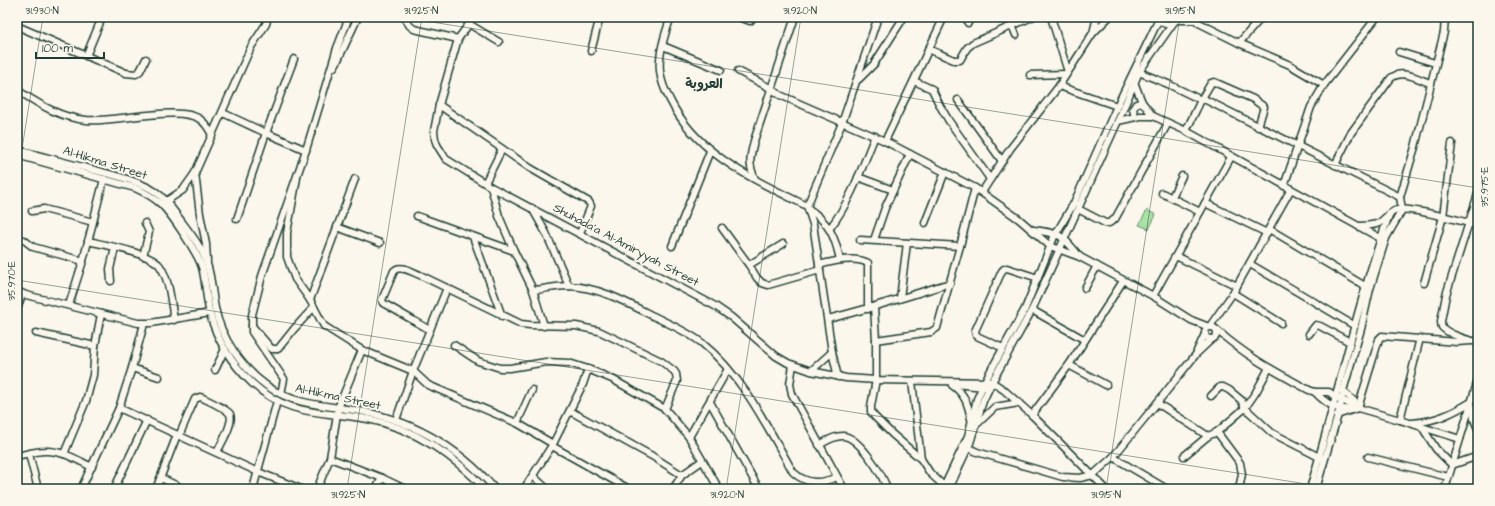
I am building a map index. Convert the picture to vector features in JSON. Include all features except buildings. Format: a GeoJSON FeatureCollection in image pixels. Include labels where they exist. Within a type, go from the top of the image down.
{"type":"FeatureCollection","features":[{"type":"Feature","properties":{"kind":"street"},"geometry":{"type":"LineString","coordinates":[[86,56],[102,18],[94,17]]}},
{"type":"Feature","properties":{"kind":"street"},"geometry":{"type":"LineString","coordinates":[[164,203],[183,190],[195,173],[223,113],[251,47],[266,24],[268,17]]}},
{"type":"Feature","properties":{"kind":"street"},"geometry":{"type":"LineString","coordinates":[[281,394],[284,379],[252,332],[252,315],[262,276],[297,178],[337,48],[349,17]]}},
{"type":"Feature","properties":{"kind":"street"},"geometry":{"type":"LineString","coordinates":[[331,69],[337,62],[358,17]]}},
{"type":"Feature","properties":{"kind":"street"},"geometry":{"type":"LineString","coordinates":[[404,17],[414,29],[458,39]]}},
{"type":"Feature","properties":{"kind":"street","name":"Shuhada'a Al-Amiryyah Street"},"geometry":{"type":"LineString","coordinates":[[472,17],[470,24],[458,39],[439,105],[434,131],[437,145],[446,159],[491,187],[715,306],[731,317],[776,356],[793,365],[838,377],[983,384]]}},
{"type":"Feature","properties":{"kind":"street"},"geometry":{"type":"LineString","coordinates":[[591,51],[600,17]]}},
{"type":"Feature","properties":{"kind":"street"},"geometry":{"type":"LineString","coordinates":[[671,17],[660,60],[660,71],[667,94],[682,121],[710,151],[755,180],[808,208],[830,228],[840,260]]}},
{"type":"Feature","properties":{"kind":"street"},"geometry":{"type":"LineString","coordinates":[[738,17],[750,22],[754,17]]}},
{"type":"Feature","properties":{"kind":"street"},"geometry":{"type":"LineString","coordinates":[[755,180],[750,166],[750,157],[795,17]]}},
{"type":"Feature","properties":{"kind":"street"},"geometry":{"type":"LineString","coordinates":[[838,377],[832,352],[813,224],[808,208],[858,80],[878,17]]}},
{"type":"Feature","properties":{"kind":"street"},"geometry":{"type":"LineString","coordinates":[[858,80],[874,64],[904,17]]}},
{"type":"Feature","properties":{"kind":"street"},"geometry":{"type":"LineString","coordinates":[[885,141],[944,17]]}},
{"type":"Feature","properties":{"kind":"street"},"geometry":{"type":"LineString","coordinates":[[928,49],[954,60],[960,60],[967,48],[973,43],[1032,17]]}},
{"type":"Feature","properties":{"kind":"street"},"geometry":{"type":"LineString","coordinates":[[1051,17],[1067,73]]}},
{"type":"Feature","properties":{"kind":"street"},"geometry":{"type":"LineString","coordinates":[[1093,33],[1096,17]]}},
{"type":"Feature","properties":{"kind":"street"},"geometry":{"type":"LineString","coordinates":[[982,192],[1002,160],[1059,86],[1093,33],[1110,17]]}},
{"type":"Feature","properties":{"kind":"street"},"geometry":{"type":"LineString","coordinates":[[1239,43],[1262,17]]}},
{"type":"Feature","properties":{"kind":"street"},"geometry":{"type":"LineString","coordinates":[[1284,186],[1308,112],[1324,85],[1376,17]]}},
{"type":"Feature","properties":{"kind":"street"},"geometry":{"type":"LineString","coordinates":[[1316,489],[1322,458],[1337,408],[1350,342],[1365,286],[1383,238],[1402,210],[1400,197],[1415,147],[1444,32],[1445,17]]}},
{"type":"Feature","properties":{"kind":"street"},"geometry":{"type":"LineString","coordinates":[[974,423],[983,384],[1025,309],[1050,246],[1074,203],[1158,18],[1166,24],[1176,20],[1193,18],[1239,43],[1290,65],[1324,85]]}},
{"type":"Feature","properties":{"kind":"street"},"geometry":{"type":"LineString","coordinates":[[722,228],[757,278],[766,285],[840,260],[863,261],[868,263],[871,308],[876,340],[876,380],[871,406],[873,415],[921,459],[930,473],[946,488],[966,447],[974,423],[991,384],[1032,310],[1118,121],[1134,82],[1139,72],[1176,20]]}},
{"type":"Feature","properties":{"kind":"street"},"geometry":{"type":"LineString","coordinates":[[470,24],[499,42]]}},
{"type":"Feature","properties":{"kind":"street"},"geometry":{"type":"LineString","coordinates":[[1012,25],[1016,36]]}},
{"type":"Feature","properties":{"kind":"street"},"geometry":{"type":"LineString","coordinates":[[17,26],[132,74],[136,74],[140,71],[146,59]]}},
{"type":"Feature","properties":{"kind":"street"},"geometry":{"type":"LineString","coordinates":[[663,46],[721,70]]}},
{"type":"Feature","properties":{"kind":"street"},"geometry":{"type":"LineString","coordinates":[[1399,52],[1435,63]]}},
{"type":"Feature","properties":{"kind":"street"},"geometry":{"type":"LineString","coordinates":[[237,219],[266,133],[294,59]]}},
{"type":"Feature","properties":{"kind":"street"},"geometry":{"type":"LineString","coordinates":[[738,71],[772,89],[780,95],[875,136],[975,188],[1032,230],[1050,246],[1080,257],[1153,296],[1191,320],[1213,328],[1231,343],[1269,368],[1315,392],[1324,402],[1337,408],[1349,410],[1358,408]]}},
{"type":"Feature","properties":{"kind":"street"},"geometry":{"type":"LineString","coordinates":[[1139,72],[1201,99],[1400,197]]}},
{"type":"Feature","properties":{"kind":"street"},"geometry":{"type":"LineString","coordinates":[[1030,75],[1067,73]]}},
{"type":"Feature","properties":{"kind":"street"},"geometry":{"type":"LineString","coordinates":[[1335,165],[1351,133],[1391,78],[1396,74],[1404,74],[1430,83]]}},
{"type":"Feature","properties":{"kind":"street"},"geometry":{"type":"LineString","coordinates":[[914,80],[933,90],[949,121],[990,178]]}},
{"type":"Feature","properties":{"kind":"street"},"geometry":{"type":"LineString","coordinates":[[1134,82],[1142,102],[1153,116],[1186,131],[1230,157],[1357,226],[1383,238]]}},
{"type":"Feature","properties":{"kind":"street"},"geometry":{"type":"LineString","coordinates":[[1186,131],[1201,99],[1211,83],[1216,82],[1253,99],[1264,107],[1258,127]]}},
{"type":"Feature","properties":{"kind":"street"},"geometry":{"type":"LineString","coordinates":[[1059,86],[1117,106]]}},
{"type":"Feature","properties":{"kind":"street"},"geometry":{"type":"LineString","coordinates":[[17,90],[56,113],[86,120],[104,120],[172,114],[189,115],[201,119],[206,124],[212,135]]}},
{"type":"Feature","properties":{"kind":"street"},"geometry":{"type":"LineString","coordinates":[[958,100],[1002,160]]}},
{"type":"Feature","properties":{"kind":"street"},"geometry":{"type":"LineString","coordinates":[[1135,117],[1133,108],[1136,104],[1142,102]]}},
{"type":"Feature","properties":{"kind":"street"},"geometry":{"type":"LineString","coordinates":[[439,105],[545,178],[589,202],[592,206],[580,233]]}},
{"type":"Feature","properties":{"kind":"street"},"geometry":{"type":"LineString","coordinates":[[223,113],[306,150]]}},
{"type":"Feature","properties":{"kind":"street"},"geometry":{"type":"LineString","coordinates":[[1118,121],[1135,117],[1153,116]]}},
{"type":"Feature","properties":{"kind":"street"},"geometry":{"type":"LineString","coordinates":[[1078,209],[1105,223],[1115,220],[1168,123]]}},
{"type":"Feature","properties":{"kind":"street"},"geometry":{"type":"LineString","coordinates":[[830,228],[845,205],[875,136]]}},
{"type":"Feature","properties":{"kind":"street"},"geometry":{"type":"LineString","coordinates":[[1424,283],[1443,217],[1452,143]]}},
{"type":"Feature","properties":{"kind":"street"},"geometry":{"type":"LineString","coordinates":[[485,183],[502,149]]}},
{"type":"Feature","properties":{"kind":"street","name":"Al-Hikma Street"},"geometry":{"type":"LineString","coordinates":[[17,150],[146,186],[157,193],[200,261],[210,313],[217,334],[234,364],[252,384],[277,401],[308,411],[377,421],[414,435],[449,456],[476,479],[485,489]]}},
{"type":"Feature","properties":{"kind":"street"},"geometry":{"type":"LineString","coordinates":[[672,246],[710,151]]}},
{"type":"Feature","properties":{"kind":"street"},"geometry":{"type":"LineString","coordinates":[[874,240],[881,216],[910,154]]}},
{"type":"Feature","properties":{"kind":"street","name":"Al-Hikma Street"},"geometry":{"type":"LineString","coordinates":[[17,155],[143,191],[164,203],[199,246],[207,264],[215,309],[220,327],[230,345],[245,366],[267,386],[289,398],[316,406],[355,410],[396,420],[418,429],[443,442],[481,474],[495,489]]}},
{"type":"Feature","properties":{"kind":"street"},"geometry":{"type":"LineString","coordinates":[[1153,296],[1230,157]]}},
{"type":"Feature","properties":{"kind":"street"},"geometry":{"type":"LineString","coordinates":[[925,223],[945,172]]}},
{"type":"Feature","properties":{"kind":"street"},"geometry":{"type":"LineString","coordinates":[[195,173],[200,214],[206,244],[207,264]]}},
{"type":"Feature","properties":{"kind":"street"},"geometry":{"type":"LineString","coordinates":[[1172,197],[1182,176]]}},
{"type":"Feature","properties":{"kind":"street"},"geometry":{"type":"LineString","coordinates":[[858,177],[894,190]]}},
{"type":"Feature","properties":{"kind":"street"},"geometry":{"type":"LineString","coordinates":[[297,178],[287,233],[287,257],[295,279],[310,300],[324,326],[362,350],[413,371],[428,385],[517,423],[629,489]]}},
{"type":"Feature","properties":{"kind":"street"},"geometry":{"type":"LineString","coordinates":[[69,305],[83,261],[104,179]]}},
{"type":"Feature","properties":{"kind":"street"},"geometry":{"type":"LineString","coordinates":[[310,300],[355,179]]}},
{"type":"Feature","properties":{"kind":"street"},"geometry":{"type":"LineString","coordinates":[[491,187],[499,216],[514,252],[533,290],[544,326]]}},
{"type":"Feature","properties":{"kind":"street"},"geometry":{"type":"LineString","coordinates":[[876,340],[931,332],[935,330],[950,283],[975,188]]}},
{"type":"Feature","properties":{"kind":"street"},"geometry":{"type":"LineString","coordinates":[[1213,328],[1291,189]]}},
{"type":"Feature","properties":{"kind":"street"},"geometry":{"type":"LineString","coordinates":[[1162,193],[1200,212]]}},
{"type":"Feature","properties":{"kind":"street"},"geometry":{"type":"LineString","coordinates":[[1471,341],[1444,329],[1441,321],[1446,295],[1478,194]]}},
{"type":"Feature","properties":{"kind":"street"},"geometry":{"type":"LineString","coordinates":[[1205,203],[1268,231],[1365,286]]}},
{"type":"Feature","properties":{"kind":"street"},"geometry":{"type":"LineString","coordinates":[[532,208],[546,233],[569,286]]}},
{"type":"Feature","properties":{"kind":"street"},"geometry":{"type":"LineString","coordinates":[[32,211],[44,209],[93,222]]}},
{"type":"Feature","properties":{"kind":"street"},"geometry":{"type":"LineString","coordinates":[[1357,226],[1369,226],[1379,223],[1395,211],[1402,210],[1443,217],[1478,226]]}},
{"type":"Feature","properties":{"kind":"street"},"geometry":{"type":"LineString","coordinates":[[1339,399],[1343,391],[1358,340],[1389,215]]}},
{"type":"Feature","properties":{"kind":"street"},"geometry":{"type":"LineString","coordinates":[[417,216],[514,252]]}},
{"type":"Feature","properties":{"kind":"street"},"geometry":{"type":"LineString","coordinates":[[143,256],[149,232],[145,224]]}},
{"type":"Feature","properties":{"kind":"street"},"geometry":{"type":"LineString","coordinates":[[337,228],[380,243]]}},
{"type":"Feature","properties":{"kind":"street"},"geometry":{"type":"LineString","coordinates":[[1032,230],[1056,234],[1065,238],[1080,257]]}},
{"type":"Feature","properties":{"kind":"street"},"geometry":{"type":"LineString","coordinates":[[473,237],[502,316]]}},
{"type":"Feature","properties":{"kind":"street"},"geometry":{"type":"LineString","coordinates":[[24,240],[33,248],[83,261]]}},
{"type":"Feature","properties":{"kind":"street"},"geometry":{"type":"LineString","coordinates":[[860,240],[960,246]]}},
{"type":"Feature","properties":{"kind":"street"},"geometry":{"type":"LineString","coordinates":[[88,241],[143,256],[156,262],[164,273],[174,320]]}},
{"type":"Feature","properties":{"kind":"street"},"geometry":{"type":"LineString","coordinates":[[900,298],[907,243]]}},
{"type":"Feature","properties":{"kind":"street"},"geometry":{"type":"LineString","coordinates":[[749,265],[782,244]]}},
{"type":"Feature","properties":{"kind":"street"},"geometry":{"type":"LineString","coordinates":[[111,281],[110,269],[115,248]]}},
{"type":"Feature","properties":{"kind":"street"},"geometry":{"type":"LineString","coordinates":[[1176,256],[1237,286]]}},
{"type":"Feature","properties":{"kind":"street"},"geometry":{"type":"LineString","coordinates":[[1250,264],[1355,326]]}},
{"type":"Feature","properties":{"kind":"street"},"geometry":{"type":"LineString","coordinates":[[1084,288],[1097,266]]}},
{"type":"Feature","properties":{"kind":"street"},"geometry":{"type":"LineString","coordinates":[[430,330],[383,304],[382,300],[396,268],[400,267],[409,270],[520,324],[591,328],[661,361],[674,371],[677,376],[677,380],[665,409]]}},
{"type":"Feature","properties":{"kind":"street"},"geometry":{"type":"LineString","coordinates":[[1003,348],[979,337],[976,335],[975,331],[1002,271],[1007,268],[1038,278]]}},
{"type":"Feature","properties":{"kind":"street"},"geometry":{"type":"LineString","coordinates":[[1032,415],[1069,365],[1123,281]]}},
{"type":"Feature","properties":{"kind":"street"},"geometry":{"type":"LineString","coordinates":[[828,319],[871,308],[950,283]]}},
{"type":"Feature","properties":{"kind":"street"},"geometry":{"type":"LineString","coordinates":[[533,290],[569,286],[586,288],[606,294],[668,324],[703,344],[728,369],[743,388],[793,472],[799,477],[810,482],[824,482],[837,477]]}},
{"type":"Feature","properties":{"kind":"street"},"geometry":{"type":"LineString","coordinates":[[396,420],[413,371],[447,288]]}},
{"type":"Feature","properties":{"kind":"street"},"geometry":{"type":"LineString","coordinates":[[17,310],[19,292],[144,324],[210,313]]}},
{"type":"Feature","properties":{"kind":"street"},"geometry":{"type":"LineString","coordinates":[[1233,293],[1281,324]]}},
{"type":"Feature","properties":{"kind":"street"},"geometry":{"type":"LineString","coordinates":[[252,326],[269,346],[278,349],[314,307]]}},
{"type":"Feature","properties":{"kind":"street"},"geometry":{"type":"LineString","coordinates":[[1032,310],[1085,340]]}},
{"type":"Feature","properties":{"kind":"street"},"geometry":{"type":"LineString","coordinates":[[64,454],[90,388],[93,375],[95,346],[101,314]]}},
{"type":"Feature","properties":{"kind":"street"},"geometry":{"type":"LineString","coordinates":[[1191,320],[1207,338],[1231,343]]}},
{"type":"Feature","properties":{"kind":"street"},"geometry":{"type":"LineString","coordinates":[[81,489],[119,408],[144,324]]}},
{"type":"Feature","properties":{"kind":"street"},"geometry":{"type":"LineString","coordinates":[[1309,334],[1316,325],[1350,342]]}},
{"type":"Feature","properties":{"kind":"street"},"geometry":{"type":"LineString","coordinates":[[1197,353],[1207,328],[1213,328]]}},
{"type":"Feature","properties":{"kind":"street"},"geometry":{"type":"LineString","coordinates":[[966,447],[1062,477],[1080,478],[1094,475],[1113,457],[1197,353],[1213,339],[1217,333],[1213,328]]}},
{"type":"Feature","properties":{"kind":"street"},"geometry":{"type":"LineString","coordinates":[[36,333],[95,346]]}},
{"type":"Feature","properties":{"kind":"street"},"geometry":{"type":"LineString","coordinates":[[1358,408],[1381,337],[1384,335],[1457,342],[1478,342]]}},
{"type":"Feature","properties":{"kind":"street"},"geometry":{"type":"LineString","coordinates":[[1400,420],[1420,338]]}},
{"type":"Feature","properties":{"kind":"street"},"geometry":{"type":"LineString","coordinates":[[454,345],[478,361],[500,368],[510,368],[546,362],[569,363],[612,379],[665,409],[689,437],[719,489]]}},
{"type":"Feature","properties":{"kind":"street"},"geometry":{"type":"LineString","coordinates":[[215,370],[225,349]]}},
{"type":"Feature","properties":{"kind":"street"},"geometry":{"type":"LineString","coordinates":[[317,489],[330,458],[338,408],[362,350]]}},
{"type":"Feature","properties":{"kind":"street"},"geometry":{"type":"LineString","coordinates":[[811,371],[832,352]]}},
{"type":"Feature","properties":{"kind":"street"},"geometry":{"type":"LineString","coordinates":[[793,365],[790,384],[792,394],[844,489]]}},
{"type":"Feature","properties":{"kind":"street"},"geometry":{"type":"LineString","coordinates":[[1069,365],[1106,385]]}},
{"type":"Feature","properties":{"kind":"street"},"geometry":{"type":"LineString","coordinates":[[132,368],[159,377]]}},
{"type":"Feature","properties":{"kind":"street"},"geometry":{"type":"LineString","coordinates":[[1184,456],[1208,436],[1217,432],[1245,408],[1256,392],[1269,368]]}},
{"type":"Feature","properties":{"kind":"street"},"geometry":{"type":"LineString","coordinates":[[524,489],[553,445],[583,384],[588,369]]}},
{"type":"Feature","properties":{"kind":"street"},"geometry":{"type":"LineString","coordinates":[[689,437],[728,369]]}},
{"type":"Feature","properties":{"kind":"street"},"geometry":{"type":"LineString","coordinates":[[912,381],[921,459]]}},
{"type":"Feature","properties":{"kind":"street","name":"Shuhada'a Al-Amiryyah Street"},"geometry":{"type":"LineString","coordinates":[[938,382],[951,384],[991,384],[1004,390],[1094,475],[1106,489]]}},
{"type":"Feature","properties":{"kind":"street"},"geometry":{"type":"LineString","coordinates":[[1445,489],[1478,382]]}},
{"type":"Feature","properties":{"kind":"street"},"geometry":{"type":"LineString","coordinates":[[951,384],[962,393],[967,400],[974,423]]}},
{"type":"Feature","properties":{"kind":"street"},"geometry":{"type":"LineString","coordinates":[[1211,396],[1220,387],[1223,387],[1241,400],[1245,408],[1272,433],[1322,458]]}},
{"type":"Feature","properties":{"kind":"street"},"geometry":{"type":"LineString","coordinates":[[517,423],[532,390]]}},
{"type":"Feature","properties":{"kind":"street"},"geometry":{"type":"LineString","coordinates":[[1343,391],[1354,401],[1358,408]]}},
{"type":"Feature","properties":{"kind":"street"},"geometry":{"type":"LineString","coordinates":[[1315,392],[1329,392],[1339,399],[1358,408],[1460,440]]}},
{"type":"Feature","properties":{"kind":"street"},"geometry":{"type":"LineString","coordinates":[[156,489],[195,399],[200,397],[227,412],[230,416],[230,425],[217,452]]}},
{"type":"Feature","properties":{"kind":"street"},"geometry":{"type":"LineString","coordinates":[[253,489],[277,401]]}},
{"type":"Feature","properties":{"kind":"street"},"geometry":{"type":"LineString","coordinates":[[710,402],[759,489]]}},
{"type":"Feature","properties":{"kind":"street"},"geometry":{"type":"LineString","coordinates":[[1409,423],[1427,422],[1448,415],[1471,402]]}},
{"type":"Feature","properties":{"kind":"street"},"geometry":{"type":"LineString","coordinates":[[1471,402],[1474,419],[1478,428]]}},
{"type":"Feature","properties":{"kind":"street"},"geometry":{"type":"LineString","coordinates":[[974,423],[995,407],[1019,403]]}},
{"type":"Feature","properties":{"kind":"street"},"geometry":{"type":"LineString","coordinates":[[1157,403],[1208,436]]}},
{"type":"Feature","properties":{"kind":"street"},"geometry":{"type":"LineString","coordinates":[[119,408],[258,472],[301,489]]}},
{"type":"Feature","properties":{"kind":"street"},"geometry":{"type":"LineString","coordinates":[[1310,489],[1337,416],[1337,408]]}},
{"type":"Feature","properties":{"kind":"street"},"geometry":{"type":"LineString","coordinates":[[1337,416],[1358,408]]}},
{"type":"Feature","properties":{"kind":"street"},"geometry":{"type":"LineString","coordinates":[[570,411],[652,456],[682,475]]}},
{"type":"Feature","properties":{"kind":"street"},"geometry":{"type":"LineString","coordinates":[[114,489],[147,420]]}},
{"type":"Feature","properties":{"kind":"street"},"geometry":{"type":"LineString","coordinates":[[1422,427],[1436,449],[1452,465]]}},
{"type":"Feature","properties":{"kind":"street"},"geometry":{"type":"LineString","coordinates":[[1217,432],[1240,463],[1242,474],[1239,489]]}},
{"type":"Feature","properties":{"kind":"street"},"geometry":{"type":"LineString","coordinates":[[819,445],[837,436],[847,436],[858,442],[883,479],[887,489]]}},
{"type":"Feature","properties":{"kind":"street"},"geometry":{"type":"LineString","coordinates":[[17,456],[46,450],[64,454],[92,467]]}},
{"type":"Feature","properties":{"kind":"street"},"geometry":{"type":"LineString","coordinates":[[29,454],[37,485]]}},
{"type":"Feature","properties":{"kind":"street"},"geometry":{"type":"LineString","coordinates":[[1452,465],[1478,456]]}},
{"type":"Feature","properties":{"kind":"street"},"geometry":{"type":"LineString","coordinates":[[1113,457],[1167,489]]}},
{"type":"Feature","properties":{"kind":"street"},"geometry":{"type":"LineString","coordinates":[[1368,457],[1448,477]]}},
{"type":"Feature","properties":{"kind":"street"},"geometry":{"type":"LineString","coordinates":[[330,458],[382,478],[405,489]]}},
{"type":"Feature","properties":{"kind":"street"},"geometry":{"type":"LineString","coordinates":[[673,489],[682,475],[702,461]]}},
{"type":"Feature","properties":{"kind":"street"},"geometry":{"type":"LineString","coordinates":[[533,476],[547,489]]}},
{"type":"Feature","properties":{"kind":"street"},"geometry":{"type":"LineString","coordinates":[[161,478],[184,489]]}},
{"type":"Feature","properties":{"kind":"street"},"geometry":{"type":"LineString","coordinates":[[376,489],[382,478]]}},
{"type":"Feature","properties":{"kind":"green space"},"geometry":{"type":"Polygon","coordinates":[[[1147,210],[1156,215],[1149,229],[1139,225],[1147,210]]]}},
{"type":"Feature","properties":{"kind":"district","name":"العروبة"},"geometry":{"type":"Point","coordinates":[704,84]}}]}
